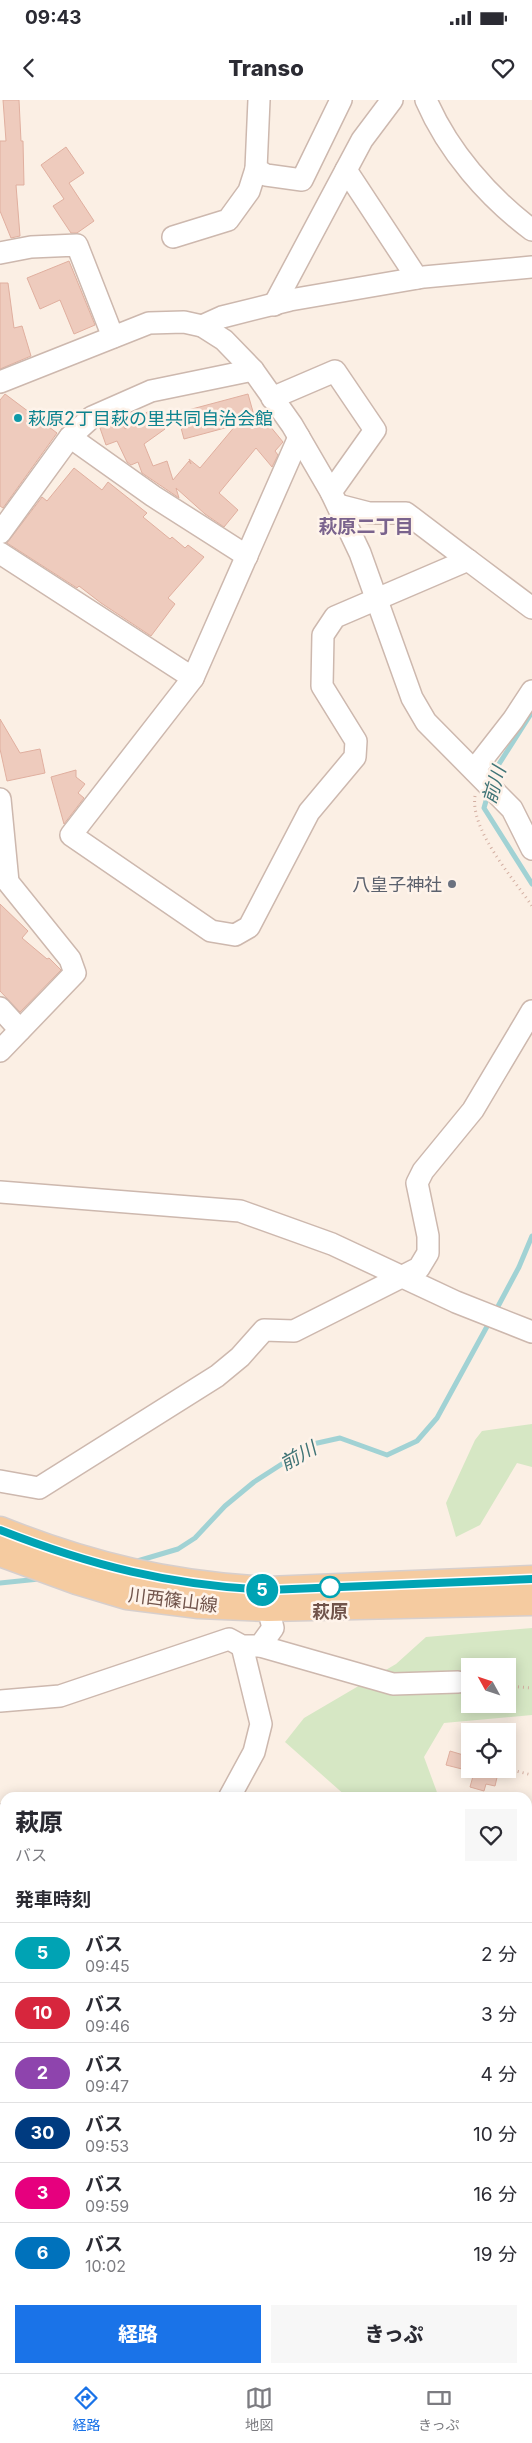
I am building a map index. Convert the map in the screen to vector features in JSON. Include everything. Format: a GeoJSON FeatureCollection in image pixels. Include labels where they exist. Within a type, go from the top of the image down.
{"type":"FeatureCollection","features":[{"type":"Feature","properties":{"kind":"main road","name":"川西篠山線"},"geometry":{"type":"LineString","coordinates":[[0,1530],[84,1561],[131,1574],[200,1585],[268,1599],[532,1602]]}},
{"type":"Feature","properties":{"kind":"main road","name":"川西篠山線"},"geometry":{"type":"LineString","coordinates":[[0,1553],[44,1570],[127,1596],[198,1605],[234,1607],[268,1599],[532,1579]]}},
{"type":"Feature","properties":{"kind":"street"},"geometry":{"type":"LineString","coordinates":[[173,237],[228,220],[250,191],[256,169],[259,100]]}},
{"type":"Feature","properties":{"kind":"street"},"geometry":{"type":"LineString","coordinates":[[256,169],[266,175],[302,180],[342,100]]}},
{"type":"Feature","properties":{"kind":"street"},"geometry":{"type":"LineString","coordinates":[[274,305],[362,140],[392,100]]}},
{"type":"Feature","properties":{"kind":"street"},"geometry":{"type":"LineString","coordinates":[[426,100],[437,124],[466,164],[509,212],[532,230]]}},
{"type":"Feature","properties":{"kind":"street"},"geometry":{"type":"LineString","coordinates":[[346,170],[417,278]]}},
{"type":"Feature","properties":{"kind":"street"},"geometry":{"type":"LineString","coordinates":[[0,253],[31,247],[77,245],[113,337]]}},
{"type":"Feature","properties":{"kind":"street"},"geometry":{"type":"LineString","coordinates":[[202,326],[222,317],[274,305],[417,278],[532,268]]}},
{"type":"Feature","properties":{"kind":"street"},"geometry":{"type":"LineString","coordinates":[[0,382],[149,323],[184,322],[202,326],[224,340],[253,370],[299,437],[334,498],[360,553],[412,698],[426,722],[512,808],[532,849]]}},
{"type":"Feature","properties":{"kind":"street"},"geometry":{"type":"LineString","coordinates":[[0,533],[70,437],[92,417],[150,391],[253,370]]}},
{"type":"Feature","properties":{"kind":"street"},"geometry":{"type":"LineString","coordinates":[[272,398],[335,371],[375,430],[334,498]]}},
{"type":"Feature","properties":{"kind":"street"},"geometry":{"type":"LineString","coordinates":[[70,437],[153,496],[247,556]]}},
{"type":"Feature","properties":{"kind":"street"},"geometry":{"type":"LineString","coordinates":[[299,437],[193,678],[71,836],[211,931],[235,935],[249,927],[310,812],[355,757],[356,742],[322,686],[324,635],[335,617],[468,560]]}},
{"type":"Feature","properties":{"kind":"street"},"geometry":{"type":"LineString","coordinates":[[334,498],[369,514],[406,513],[532,608]]}},
{"type":"Feature","properties":{"kind":"street"},"geometry":{"type":"LineString","coordinates":[[0,553],[193,678]]}},
{"type":"Feature","properties":{"kind":"street"},"geometry":{"type":"LineString","coordinates":[[476,772],[532,692]]}},
{"type":"Feature","properties":{"kind":"street"},"geometry":{"type":"LineString","coordinates":[[0,799],[3,858],[8,882],[70,959],[75,973],[0,1051]]}},
{"type":"Feature","properties":{"kind":"street"},"geometry":{"type":"LineString","coordinates":[[0,1008],[20,1030]]}},
{"type":"Feature","properties":{"kind":"street"},"geometry":{"type":"LineString","coordinates":[[0,1481],[39,1488],[218,1376],[240,1357],[264,1330],[294,1331],[419,1268],[428,1253],[428,1236],[417,1184],[420,1177],[473,1110],[532,1010]]}},
{"type":"Feature","properties":{"kind":"street"},"geometry":{"type":"LineString","coordinates":[[0,1192],[240,1211],[332,1244],[456,1302],[532,1332]]}},
{"type":"Feature","properties":{"kind":"street"},"geometry":{"type":"LineString","coordinates":[[251,1646],[273,1628],[268,1599]]}},
{"type":"Feature","properties":{"kind":"street"},"geometry":{"type":"LineString","coordinates":[[0,1700],[60,1696],[229,1639],[393,1684],[458,1682]]}},
{"type":"Feature","properties":{"kind":"street"},"geometry":{"type":"LineString","coordinates":[[232,1792],[254,1752],[261,1724],[251,1646]]}},
{"type":"Feature","properties":{"kind":"path"},"geometry":{"type":"LineString","coordinates":[[476,772],[473,807],[489,844],[532,906]]}},
{"type":"Feature","properties":{"kind":"path"},"geometry":{"type":"LineString","coordinates":[[516,1687],[532,1688]]}},
{"type":"Feature","properties":{"kind":"path"},"geometry":{"type":"LineString","coordinates":[[516,1771],[532,1775]]}},
{"type":"Feature","properties":{"kind":"green space"},"geometry":{"type":"Polygon","coordinates":[[[532,1424],[532,1467],[517,1463],[480,1525],[456,1537],[446,1503],[475,1440],[482,1431],[532,1424]]]}},
{"type":"Feature","properties":{"kind":"green space"},"geometry":{"type":"Polygon","coordinates":[[[532,1628],[532,1715],[444,1723],[424,1757],[437,1792],[341,1792],[285,1742],[304,1718],[396,1664],[426,1637],[532,1628]]]}},
{"type":"Feature","properties":{"kind":"building"},"geometry":{"type":"Polygon","coordinates":[[[3,100],[19,100],[21,141],[23,141],[24,185],[16,185],[20,236],[11,238],[0,211],[0,141],[6,141],[3,100]]]}},
{"type":"Feature","properties":{"kind":"building"},"geometry":{"type":"Polygon","coordinates":[[[66,147],[84,173],[69,183],[94,221],[77,233],[71,233],[53,206],[64,199],[41,165],[66,147]]]}},
{"type":"Feature","properties":{"kind":"building"},"geometry":{"type":"Polygon","coordinates":[[[69,261],[95,325],[74,334],[60,300],[40,309],[27,278],[69,261]]]}},
{"type":"Feature","properties":{"kind":"building"},"geometry":{"type":"Polygon","coordinates":[[[0,283],[8,283],[14,328],[22,326],[31,356],[0,369],[0,283]]]}},
{"type":"Feature","properties":{"kind":"building","name":"萩原2丁目萩の里共同自治会館"},"geometry":{"type":"Polygon","coordinates":[[[5,394],[57,433],[3,508],[0,506],[0,400],[5,394]]]}},
{"type":"Feature","properties":{"kind":"building"},"geometry":{"type":"Polygon","coordinates":[[[248,394],[257,426],[265,420],[283,442],[275,451],[278,455],[272,467],[256,448],[219,493],[238,510],[224,527],[205,514],[176,488],[179,498],[142,473],[138,462],[131,465],[127,462],[117,441],[106,445],[100,428],[121,420],[125,429],[150,410],[165,429],[144,444],[153,466],[167,461],[173,480],[189,461],[191,464],[189,459],[200,468],[236,425],[184,439],[177,413],[248,394]]]}},
{"type":"Feature","properties":{"kind":"building"},"geometry":{"type":"Polygon","coordinates":[[[74,468],[102,490],[108,482],[147,513],[143,517],[170,539],[172,537],[185,548],[188,545],[204,557],[168,598],[175,604],[151,636],[79,586],[77,588],[7,543],[42,497],[47,501],[74,468]]]}},
{"type":"Feature","properties":{"kind":"building"},"geometry":{"type":"Polygon","coordinates":[[[0,719],[20,753],[40,749],[45,773],[7,781],[0,749],[0,719]]]}},
{"type":"Feature","properties":{"kind":"building"},"geometry":{"type":"Polygon","coordinates":[[[76,770],[76,777],[85,784],[78,793],[84,798],[64,824],[51,777],[76,770]]]}},
{"type":"Feature","properties":{"kind":"building"},"geometry":{"type":"Polygon","coordinates":[[[0,904],[28,931],[22,938],[47,959],[49,958],[61,970],[20,1012],[0,991],[0,904]]]}},
{"type":"Feature","properties":{"kind":"building"},"geometry":{"type":"Polygon","coordinates":[[[450,1751],[461,1754],[461,1769],[446,1765],[450,1751]]]}},
{"type":"Feature","properties":{"kind":"building"},"geometry":{"type":"Polygon","coordinates":[[[472,1778],[497,1778],[495,1786],[486,1784],[484,1791],[470,1787],[472,1778]]]}},
{"type":"Feature","properties":{"kind":"waterway","name":"前川"},"geometry":{"type":"LineString","coordinates":[[493,781],[499,764],[532,712]]}},
{"type":"Feature","properties":{"kind":"waterway","name":"前川"},"geometry":{"type":"LineString","coordinates":[[488,794],[484,808],[532,884]]}},
{"type":"Feature","properties":{"kind":"waterway","name":"前川"},"geometry":{"type":"LineString","coordinates":[[495,1312],[519,1267],[532,1236]]}},
{"type":"Feature","properties":{"kind":"waterway","name":"前川"},"geometry":{"type":"LineString","coordinates":[[134,1562],[178,1549],[195,1538],[225,1506],[254,1482],[313,1444],[340,1438],[387,1455],[417,1441],[437,1418],[490,1321]]}},
{"type":"Feature","properties":{"kind":"waterway","name":"前川"},"geometry":{"type":"LineString","coordinates":[[0,1583],[39,1579]]}},
{"type":"Feature","properties":{"kind":"bus line","name":"5"},"geometry":{"type":"LineString","coordinates":[[0,1530],[36,1545],[131,1574],[200,1585],[268,1590],[532,1579]]}},
{"type":"Feature","properties":{"kind":"place","name":"萩原2丁目萩の里共同自治会館"},"geometry":{"type":"Point","coordinates":[18,418]}},
{"type":"Feature","properties":{"kind":"place","name":"八皇子神社"},"geometry":{"type":"Point","coordinates":[452,884]}},
{"type":"Feature","properties":{"kind":"place","name":"萩原"},"geometry":{"type":"Point","coordinates":[330,1587]}},
{"type":"Feature","properties":{"kind":"district","name":"萩原二丁目"},"geometry":{"type":"Point","coordinates":[366,526]}}]}
